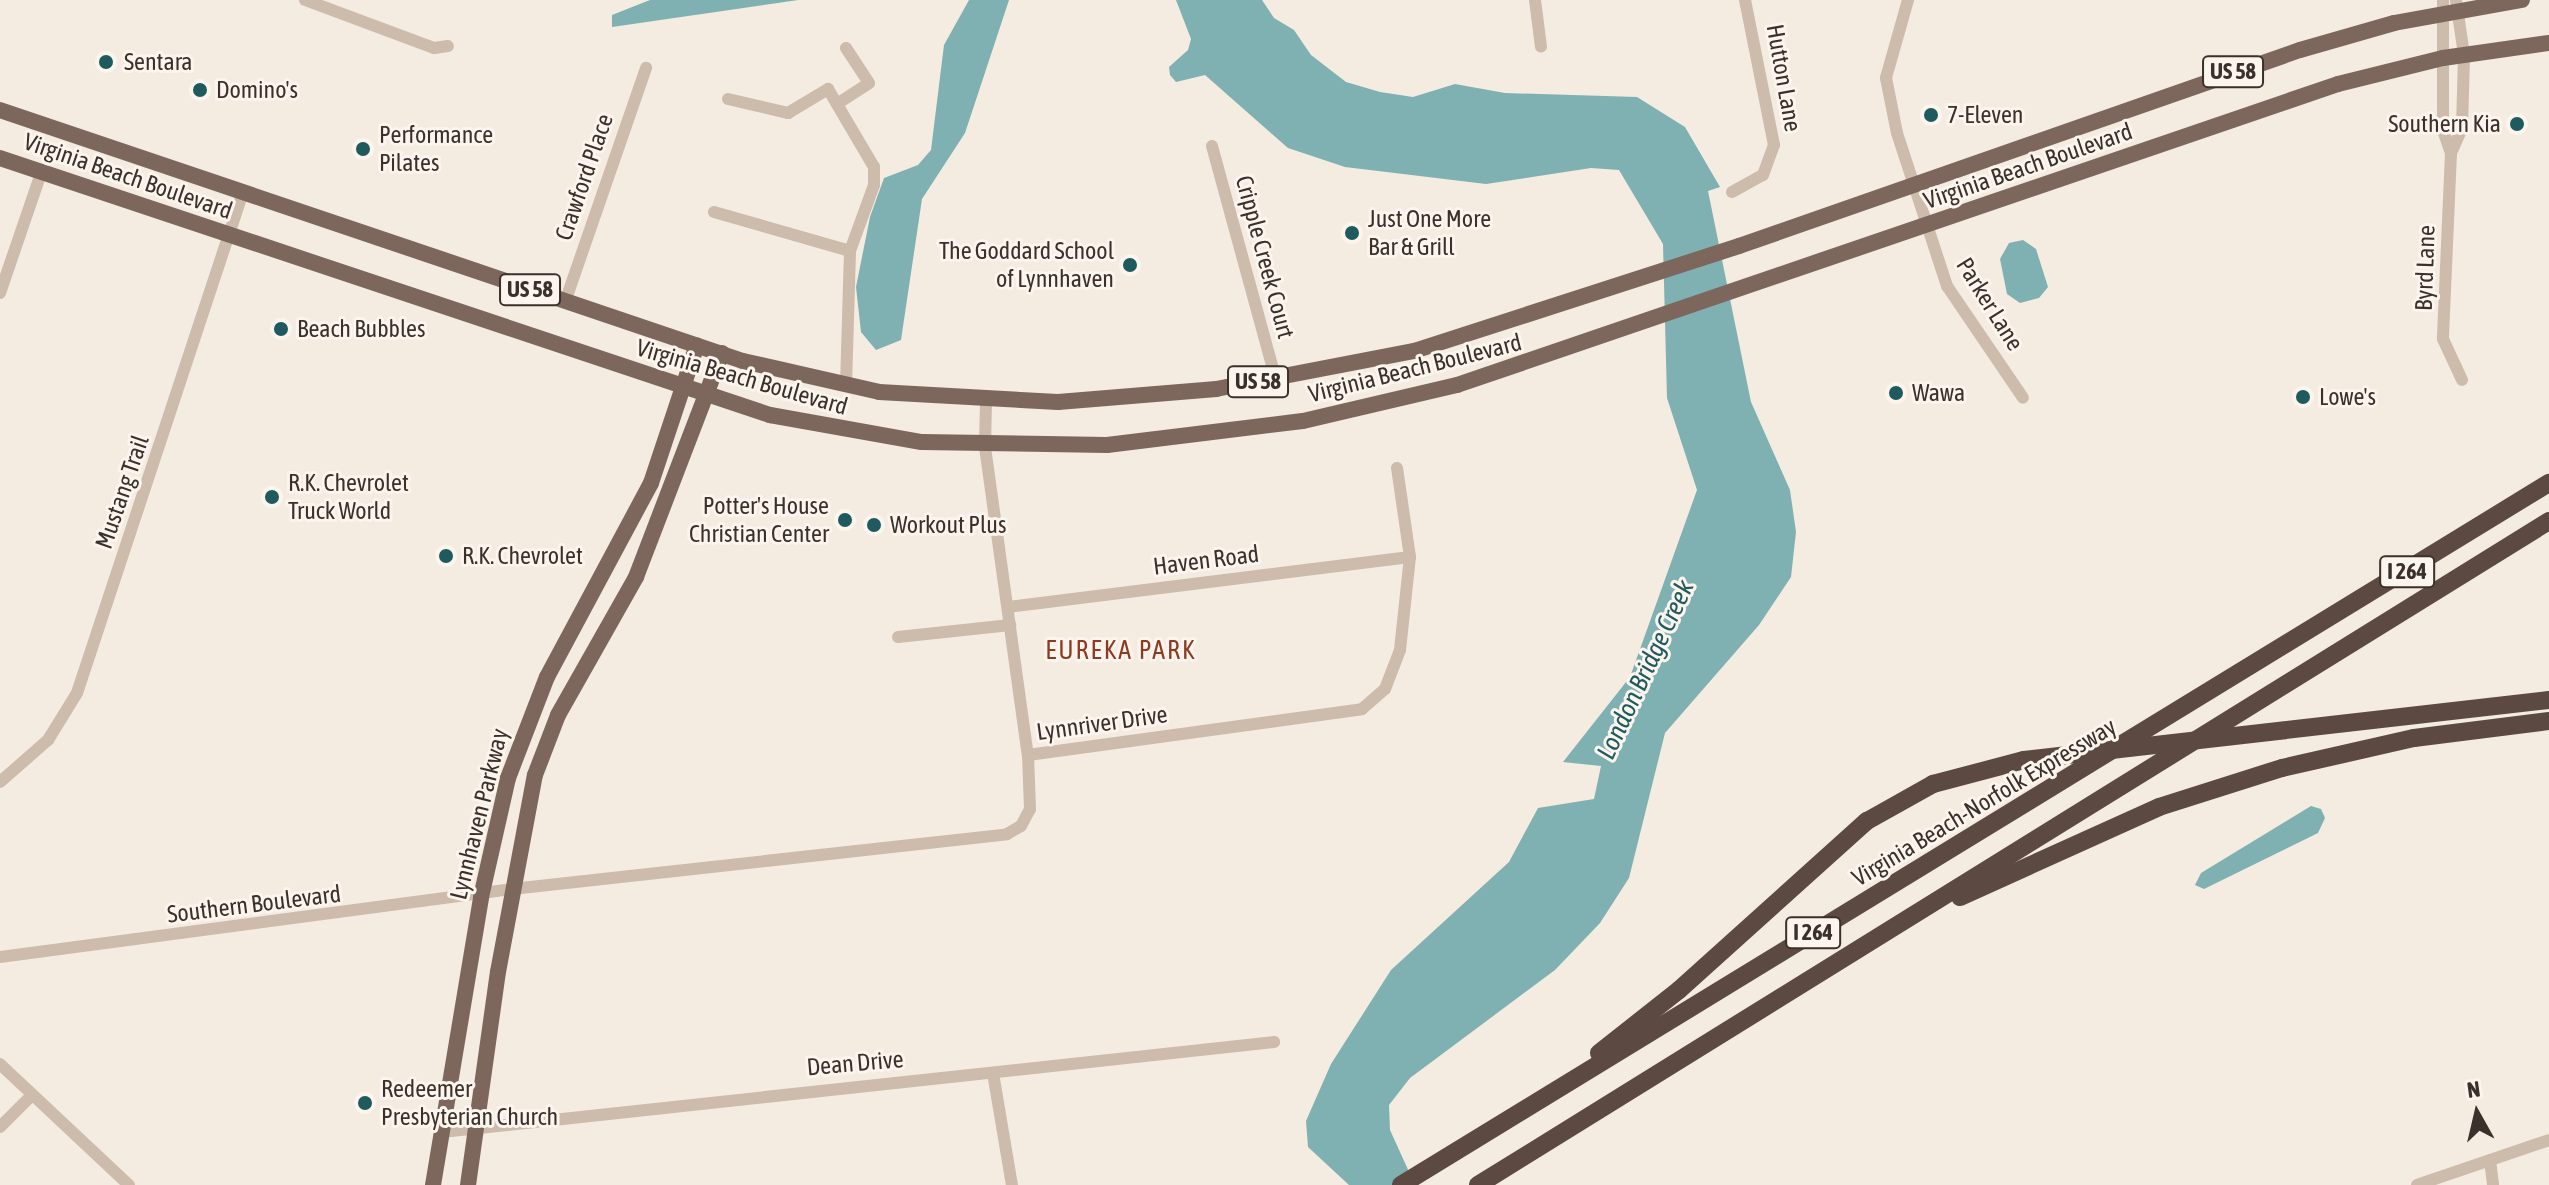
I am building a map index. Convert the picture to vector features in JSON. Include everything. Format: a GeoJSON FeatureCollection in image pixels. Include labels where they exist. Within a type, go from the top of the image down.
{"type":"FeatureCollection","features":[{"type":"Feature","properties":{"kind":"highway","name":"Virginia Beach-Norfolk Expressway"},"geometry":{"type":"LineString","coordinates":[[1401,1185],[2265,661],[2549,483]]}},
{"type":"Feature","properties":{"kind":"highway","name":"I 264"},"geometry":{"type":"LineString","coordinates":[[1478,1185],[2549,521]]}},
{"type":"Feature","properties":{"kind":"highway"},"geometry":{"type":"LineString","coordinates":[[1537,1102],[1679,990],[1867,821],[1933,784],[2024,760],[2549,700]]}},
{"type":"Feature","properties":{"kind":"highway"},"geometry":{"type":"LineString","coordinates":[[1906,920],[2106,829],[2208,790],[2414,738],[2549,721]]}},
{"type":"Feature","properties":{"kind":"main road","name":"Virginia Beach Boulevard"},"geometry":{"type":"LineString","coordinates":[[0,110],[565,302],[722,353],[846,386],[986,402],[1129,398],[1276,380],[1414,351],[1739,246],[2274,58],[2441,7],[2522,0]]}},
{"type":"Feature","properties":{"kind":"main road","name":"Virginia Beach Boulevard"},"geometry":{"type":"LineString","coordinates":[[0,158],[708,397],[854,433],[985,447],[1161,441],[1303,421],[1481,379],[2338,84],[2443,58],[2549,43]]}},
{"type":"Feature","properties":{"kind":"main road","name":"Lynnhaven Parkway"},"geometry":{"type":"LineString","coordinates":[[433,1185],[481,897],[508,778],[528,722],[651,483],[697,345]]}},
{"type":"Feature","properties":{"kind":"main road","name":"Lynnhaven Parkway"},"geometry":{"type":"LineString","coordinates":[[468,1185],[479,1132],[512,889],[543,751],[585,664],[636,577],[708,397],[722,353]]}},
{"type":"Feature","properties":{"kind":"street"},"geometry":{"type":"LineString","coordinates":[[1535,0],[1541,47]]}},
{"type":"Feature","properties":{"kind":"street","name":"Hutton Lane"},"geometry":{"type":"LineString","coordinates":[[1732,192],[1763,175],[1774,145],[1745,0]]}},
{"type":"Feature","properties":{"kind":"street","name":"Parker Lane"},"geometry":{"type":"LineString","coordinates":[[1908,0],[1886,78],[1912,184],[1947,286],[2023,398]]}},
{"type":"Feature","properties":{"kind":"street"},"geometry":{"type":"LineString","coordinates":[[310,2],[434,48],[448,46]]}},
{"type":"Feature","properties":{"kind":"street","name":"Byrd Lane"},"geometry":{"type":"LineString","coordinates":[[2458,5],[2464,55],[2462,128],[2451,153],[2443,339],[2462,380]]}},
{"type":"Feature","properties":{"kind":"street","name":"Byrd Lane"},"geometry":{"type":"LineString","coordinates":[[2441,7],[2443,130],[2451,153]]}},
{"type":"Feature","properties":{"kind":"street"},"geometry":{"type":"LineString","coordinates":[[837,104],[869,83],[846,48]]}},
{"type":"Feature","properties":{"kind":"street","name":"Crawford Place"},"geometry":{"type":"LineString","coordinates":[[565,302],[646,68]]}},
{"type":"Feature","properties":{"kind":"street"},"geometry":{"type":"LineString","coordinates":[[728,99],[788,113],[828,89],[876,176],[850,251],[846,386]]}},
{"type":"Feature","properties":{"kind":"street","name":"Cripple Creek Court"},"geometry":{"type":"LineString","coordinates":[[1212,146],[1276,380]]}},
{"type":"Feature","properties":{"kind":"street"},"geometry":{"type":"LineString","coordinates":[[0,293],[41,173]]}},
{"type":"Feature","properties":{"kind":"street","name":"Mustang Trail"},"geometry":{"type":"LineString","coordinates":[[0,782],[48,740],[71,708],[243,192]]}},
{"type":"Feature","properties":{"kind":"street"},"geometry":{"type":"LineString","coordinates":[[714,212],[850,251]]}},
{"type":"Feature","properties":{"kind":"street"},"geometry":{"type":"LineString","coordinates":[[986,402],[985,447],[1028,755]]}},
{"type":"Feature","properties":{"kind":"street","name":"Lynnriver Drive"},"geometry":{"type":"LineString","coordinates":[[512,889],[1007,834],[1021,826],[1030,809],[1028,755],[1365,708],[1394,673],[1410,557],[1397,468]]}},
{"type":"Feature","properties":{"kind":"street","name":"Haven Road"},"geometry":{"type":"LineString","coordinates":[[1008,607],[1410,557]]}},
{"type":"Feature","properties":{"kind":"street"},"geometry":{"type":"LineString","coordinates":[[898,637],[1010,625]]}},
{"type":"Feature","properties":{"kind":"street","name":"Southern Boulevard"},"geometry":{"type":"LineString","coordinates":[[0,957],[481,897],[512,889]]}},
{"type":"Feature","properties":{"kind":"street","name":"Dean Drive"},"geometry":{"type":"LineString","coordinates":[[442,1132],[479,1132],[774,1093],[1274,1042]]}},
{"type":"Feature","properties":{"kind":"street"},"geometry":{"type":"LineString","coordinates":[[0,1064],[129,1185]]}},
{"type":"Feature","properties":{"kind":"street"},"geometry":{"type":"LineString","coordinates":[[993,1073],[1012,1185]]}},
{"type":"Feature","properties":{"kind":"street"},"geometry":{"type":"LineString","coordinates":[[0,1127],[31,1096]]}},
{"type":"Feature","properties":{"kind":"street"},"geometry":{"type":"LineString","coordinates":[[2417,1185],[2549,1140]]}},
{"type":"Feature","properties":{"kind":"street"},"geometry":{"type":"LineString","coordinates":[[2490,1160],[2493,1185]]}},
{"type":"Feature","properties":{"kind":"water"},"geometry":{"type":"Polygon","coordinates":[[[650,0],[798,0],[612,27],[612,15],[650,0]]]}},
{"type":"Feature","properties":{"kind":"water"},"geometry":{"type":"Polygon","coordinates":[[[969,0],[1009,0],[965,133],[922,199],[901,340],[876,350],[861,332],[856,287],[870,217],[884,178],[918,165],[931,150],[944,45],[969,0]]]}},
{"type":"Feature","properties":{"kind":"water","name":"London Bridge Creek"},"geometry":{"type":"Polygon","coordinates":[[[1176,0],[1262,0],[1274,18],[1294,30],[1311,55],[1346,82],[1380,92],[1413,97],[1455,84],[1505,93],[1637,97],[1685,127],[1720,187],[1708,191],[1751,402],[1790,490],[1796,532],[1791,577],[1759,625],[1665,733],[1629,878],[1600,923],[1555,970],[1410,1078],[1389,1105],[1390,1130],[1415,1185],[1349,1185],[1308,1147],[1306,1121],[1331,1064],[1391,970],[1509,862],[1538,808],[1594,799],[1601,766],[1563,762],[1630,677],[1697,490],[1667,398],[1663,244],[1619,170],[1591,168],[1486,184],[1345,167],[1288,148],[1205,75],[1176,82],[1170,75],[1169,67],[1188,50],[1191,39],[1176,0]]]}},
{"type":"Feature","properties":{"kind":"water"},"geometry":{"type":"Polygon","coordinates":[[[2023,240],[2036,249],[2048,287],[2039,298],[2020,303],[2007,294],[2000,259],[2009,243],[2023,240]]]}},
{"type":"Feature","properties":{"kind":"water"},"geometry":{"type":"Polygon","coordinates":[[[2311,806],[2321,809],[2325,818],[2318,833],[2204,889],[2195,885],[2201,873],[2311,806]]]}},
{"type":"Feature","properties":{"kind":"place","name":"Sentara"},"geometry":{"type":"Point","coordinates":[106,62]}},
{"type":"Feature","properties":{"kind":"place","name":"Domino's"},"geometry":{"type":"Point","coordinates":[200,90]}},
{"type":"Feature","properties":{"kind":"place","name":"7-Eleven"},"geometry":{"type":"Point","coordinates":[1931,115]}},
{"type":"Feature","properties":{"kind":"place","name":"Southern Kia"},"geometry":{"type":"Point","coordinates":[2517,124]}},
{"type":"Feature","properties":{"kind":"place","name":"Performance Pilates"},"geometry":{"type":"Point","coordinates":[363,149]}},
{"type":"Feature","properties":{"kind":"place","name":"Just One More Bar & Grill"},"geometry":{"type":"Point","coordinates":[1352,233]}},
{"type":"Feature","properties":{"kind":"place","name":"The Goddard School of Lynnhaven"},"geometry":{"type":"Point","coordinates":[1130,265]}},
{"type":"Feature","properties":{"kind":"place","name":"Beach Bubbles"},"geometry":{"type":"Point","coordinates":[281,329]}},
{"type":"Feature","properties":{"kind":"place","name":"Wawa"},"geometry":{"type":"Point","coordinates":[1896,393]}},
{"type":"Feature","properties":{"kind":"place","name":"Lowe's"},"geometry":{"type":"Point","coordinates":[2303,397]}},
{"type":"Feature","properties":{"kind":"place","name":"R.K. Chevrolet Truck World"},"geometry":{"type":"Point","coordinates":[272,497]}},
{"type":"Feature","properties":{"kind":"place","name":"Potter's House Christian Center"},"geometry":{"type":"Point","coordinates":[845,520]}},
{"type":"Feature","properties":{"kind":"place","name":"Workout Plus"},"geometry":{"type":"Point","coordinates":[874,525]}},
{"type":"Feature","properties":{"kind":"place","name":"R.K. Chevrolet"},"geometry":{"type":"Point","coordinates":[446,556]}},
{"type":"Feature","properties":{"kind":"place","name":"Redeemer Presbyterian Church"},"geometry":{"type":"Point","coordinates":[365,1103]}},
{"type":"Feature","properties":{"kind":"district","name":"EUREKA PARK"},"geometry":{"type":"Point","coordinates":[1121,651]}}]}
